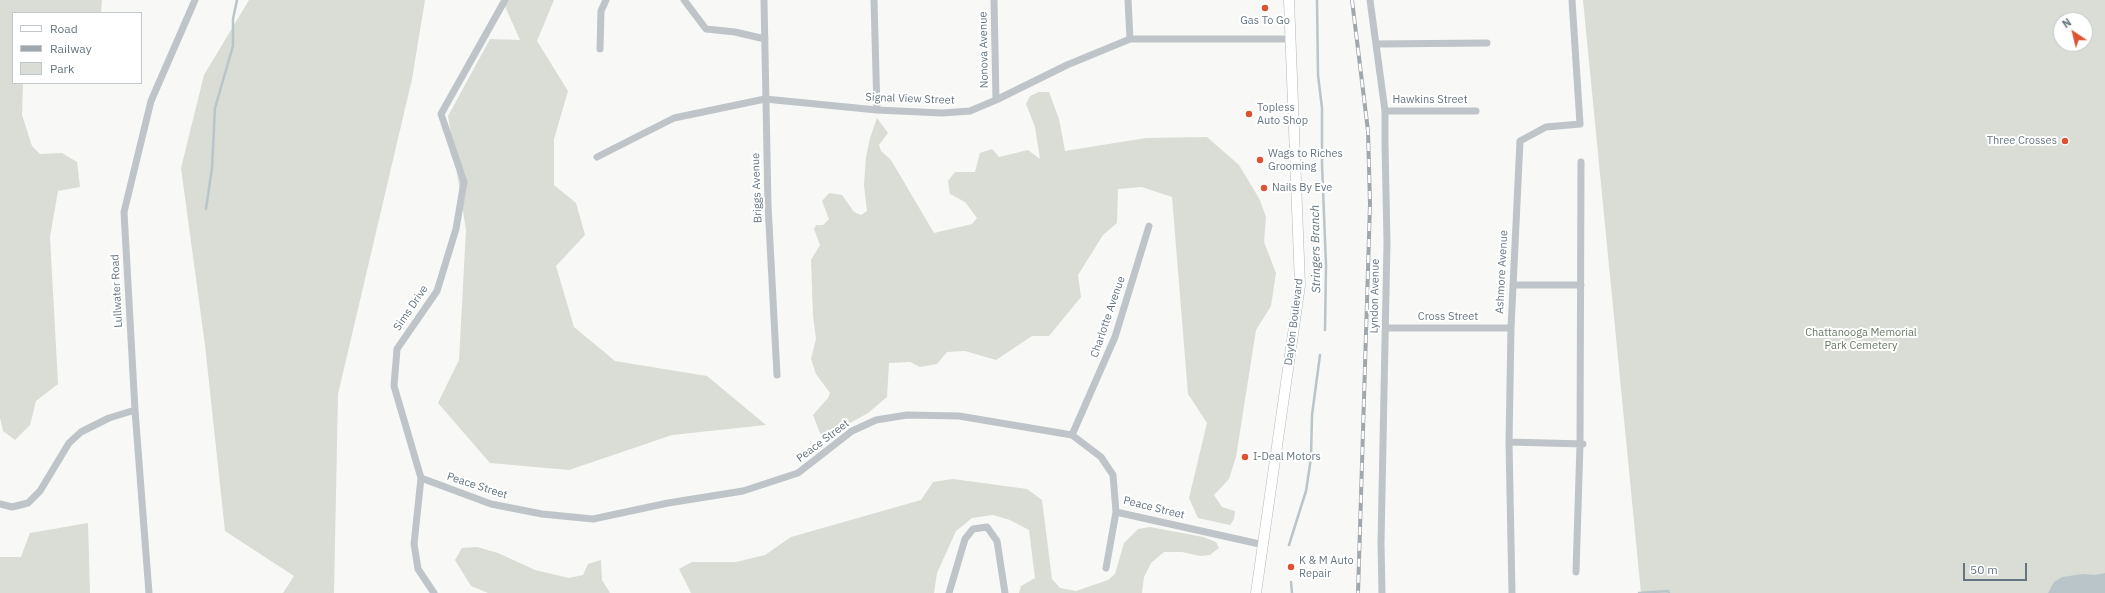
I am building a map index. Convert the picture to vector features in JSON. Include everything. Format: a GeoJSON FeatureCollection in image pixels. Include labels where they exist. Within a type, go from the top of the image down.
{"type":"FeatureCollection","features":[{"type":"Feature","properties":{"kind":"main road","name":"Dayton Boulevard"},"geometry":{"type":"LineString","coordinates":[[1256,593],[1300,285],[1289,0]]}},
{"type":"Feature","properties":{"kind":"street","name":"Lullwater Road"},"geometry":{"type":"LineString","coordinates":[[149,593],[135,410],[124,212],[151,102],[195,0]]}},
{"type":"Feature","properties":{"kind":"street","name":"Sims Drive"},"geometry":{"type":"LineString","coordinates":[[434,593],[418,569],[414,544],[421,478],[394,386],[397,349],[437,291],[456,229],[464,182],[441,114],[505,0]]}},
{"type":"Feature","properties":{"kind":"street"},"geometry":{"type":"LineString","coordinates":[[600,49],[601,11],[606,0]]}},
{"type":"Feature","properties":{"kind":"street"},"geometry":{"type":"LineString","coordinates":[[684,0],[706,29],[735,32],[765,39]]}},
{"type":"Feature","properties":{"kind":"street","name":"Briggs Avenue"},"geometry":{"type":"LineString","coordinates":[[764,0],[764,99],[777,375]]}},
{"type":"Feature","properties":{"kind":"street"},"geometry":{"type":"LineString","coordinates":[[874,0],[878,110]]}},
{"type":"Feature","properties":{"kind":"street","name":"Nonova Avenue"},"geometry":{"type":"LineString","coordinates":[[994,0],[996,100]]}},
{"type":"Feature","properties":{"kind":"street"},"geometry":{"type":"LineString","coordinates":[[1128,0],[1130,39]]}},
{"type":"Feature","properties":{"kind":"street","name":"Lyndon Avenue"},"geometry":{"type":"LineString","coordinates":[[1370,0],[1385,111],[1387,242],[1381,542],[1382,593]]}},
{"type":"Feature","properties":{"kind":"street","name":"Ashmore Avenue"},"geometry":{"type":"LineString","coordinates":[[1512,593],[1509,442],[1511,328],[1520,141],[1546,128],[1580,124],[1572,0]]}},
{"type":"Feature","properties":{"kind":"street","name":"Signal View Street"},"geometry":{"type":"LineString","coordinates":[[597,157],[674,118],[764,99],[878,110],[942,113],[970,111],[996,100],[1067,65],[1130,39],[1290,38]]}},
{"type":"Feature","properties":{"kind":"street"},"geometry":{"type":"LineString","coordinates":[[1376,44],[1487,43]]}},
{"type":"Feature","properties":{"kind":"street","name":"Hawkins Street"},"geometry":{"type":"LineString","coordinates":[[1385,111],[1476,111]]}},
{"type":"Feature","properties":{"kind":"street"},"geometry":{"type":"LineString","coordinates":[[1576,572],[1582,444],[1581,162]]}},
{"type":"Feature","properties":{"kind":"street","name":"Charlotte Avenue"},"geometry":{"type":"LineString","coordinates":[[1072,435],[1114,337],[1149,226]]}},
{"type":"Feature","properties":{"kind":"street"},"geometry":{"type":"LineString","coordinates":[[1513,285],[1581,285]]}},
{"type":"Feature","properties":{"kind":"street","name":"Cross Street"},"geometry":{"type":"LineString","coordinates":[[1386,328],[1511,328]]}},
{"type":"Feature","properties":{"kind":"street"},"geometry":{"type":"LineString","coordinates":[[0,504],[12,507],[28,503],[40,491],[69,443],[80,432],[109,418],[135,410]]}},
{"type":"Feature","properties":{"kind":"street","name":"Peace Street"},"geometry":{"type":"LineString","coordinates":[[421,478],[491,504],[542,514],[594,519],[668,503],[743,491],[798,473],[852,431],[876,420],[908,415],[959,416],[1072,435],[1101,457],[1113,475],[1116,512],[1264,545]]}},
{"type":"Feature","properties":{"kind":"street"},"geometry":{"type":"LineString","coordinates":[[1509,442],[1582,444]]}},
{"type":"Feature","properties":{"kind":"street"},"geometry":{"type":"LineString","coordinates":[[1106,568],[1116,512]]}},
{"type":"Feature","properties":{"kind":"street"},"geometry":{"type":"LineString","coordinates":[[949,593],[965,539],[974,529],[987,527],[997,541],[1005,593]]}},
{"type":"Feature","properties":{"kind":"green space"},"geometry":{"type":"Polygon","coordinates":[[[0,0],[102,0],[101,12],[12,12],[12,84],[23,84],[22,115],[32,146],[40,154],[62,153],[77,162],[80,187],[58,191],[50,237],[58,384],[36,401],[30,425],[15,440],[3,431],[0,418],[0,0]]]}},
{"type":"Feature","properties":{"kind":"green space"},"geometry":{"type":"Polygon","coordinates":[[[249,0],[425,0],[412,79],[338,394],[334,593],[283,593],[294,576],[225,531],[205,345],[181,168],[204,75],[249,0]]]}},
{"type":"Feature","properties":{"kind":"green space"},"geometry":{"type":"Polygon","coordinates":[[[505,0],[554,0],[537,41],[568,91],[554,139],[554,185],[576,203],[585,235],[556,266],[574,327],[615,361],[707,376],[766,425],[672,435],[569,470],[490,463],[438,403],[459,360],[466,230],[448,116],[490,39],[520,40],[504,4],[505,0]]]}},
{"type":"Feature","properties":{"kind":"green space","name":"Chattanooga Memorial Park Cemetery"},"geometry":{"type":"Polygon","coordinates":[[[1583,0],[2105,0],[2105,593],[1641,593],[1583,0]]]}},
{"type":"Feature","properties":{"kind":"green space"},"geometry":{"type":"Polygon","coordinates":[[[1039,92],[1049,92],[1059,119],[1065,151],[1146,138],[1207,137],[1239,165],[1260,200],[1266,217],[1264,242],[1276,273],[1271,306],[1256,330],[1236,457],[1229,479],[1214,495],[1222,507],[1235,511],[1234,519],[1230,525],[1198,518],[1189,498],[1207,423],[1188,394],[1172,197],[1142,187],[1118,189],[1117,223],[1103,235],[1078,275],[1081,297],[1049,336],[1032,336],[996,360],[965,351],[947,352],[937,364],[920,367],[910,362],[889,363],[887,397],[868,413],[825,437],[820,433],[813,415],[828,398],[830,393],[816,374],[811,359],[816,339],[813,315],[811,260],[820,245],[814,229],[816,225],[823,225],[829,219],[822,201],[829,193],[842,195],[854,212],[861,215],[867,211],[864,185],[866,157],[870,138],[877,118],[888,133],[879,145],[881,151],[891,160],[934,233],[972,224],[977,218],[965,202],[950,194],[948,181],[955,172],[975,172],[980,153],[992,149],[999,157],[1028,150],[1040,159],[1035,127],[1026,104],[1030,96],[1039,92]]]}},
{"type":"Feature","properties":{"kind":"green space"},"geometry":{"type":"Polygon","coordinates":[[[953,479],[1027,489],[1042,500],[1052,579],[1060,588],[1076,591],[1108,580],[1115,574],[1124,543],[1138,529],[1150,527],[1203,537],[1216,542],[1219,548],[1210,555],[1200,556],[1182,552],[1164,552],[1151,563],[1144,577],[1142,593],[1019,593],[1021,586],[1035,578],[1029,530],[1010,520],[993,515],[972,518],[956,531],[937,573],[934,593],[691,593],[679,569],[692,562],[736,562],[765,555],[791,537],[921,500],[933,482],[953,479]]]}},
{"type":"Feature","properties":{"kind":"green space"},"geometry":{"type":"Polygon","coordinates":[[[88,523],[90,593],[0,593],[0,557],[21,557],[30,533],[88,523]]]}},
{"type":"Feature","properties":{"kind":"green space"},"geometry":{"type":"Polygon","coordinates":[[[477,547],[498,553],[535,570],[569,578],[583,575],[588,564],[601,560],[602,580],[610,593],[488,593],[471,586],[455,560],[462,548],[477,547]]]}},
{"type":"Feature","properties":{"kind":"shaded area"},"geometry":{"type":"Polygon","coordinates":[[[2105,573],[2105,593],[2048,593],[2054,582],[2062,577],[2105,573]]]}},
{"type":"Feature","properties":{"kind":"waterway"},"geometry":{"type":"LineString","coordinates":[[206,209],[212,168],[215,108],[233,46],[233,19],[237,0]]}},
{"type":"Feature","properties":{"kind":"waterway","name":"Stringers Branch"},"geometry":{"type":"LineString","coordinates":[[1317,0],[1318,75],[1322,108],[1322,164],[1326,265],[1325,330]]}},
{"type":"Feature","properties":{"kind":"waterway","name":"Stringers Branch"},"geometry":{"type":"LineString","coordinates":[[1289,545],[1306,491],[1311,458],[1312,415],[1320,355]]}},
{"type":"Feature","properties":{"kind":"waterway","name":"Stringers Branch"},"geometry":{"type":"LineString","coordinates":[[1291,582],[1292,593]]}},
{"type":"Feature","properties":{"kind":"waterway"},"geometry":{"type":"LineString","coordinates":[[1639,593],[1668,591],[1669,593]]}},
{"type":"Feature","properties":{"kind":"railway"},"geometry":{"type":"LineString","coordinates":[[1352,0],[1368,131],[1370,204],[1358,593]]}},
{"type":"Feature","properties":{"kind":"place","name":"Gas To Go"},"geometry":{"type":"Point","coordinates":[1265,8]}},
{"type":"Feature","properties":{"kind":"place","name":"Topless Auto Shop"},"geometry":{"type":"Point","coordinates":[1249,114]}},
{"type":"Feature","properties":{"kind":"place","name":"Three Crosses"},"geometry":{"type":"Point","coordinates":[2065,141]}},
{"type":"Feature","properties":{"kind":"place","name":"Wags to Riches Grooming"},"geometry":{"type":"Point","coordinates":[1260,160]}},
{"type":"Feature","properties":{"kind":"place","name":"Nails By Eve"},"geometry":{"type":"Point","coordinates":[1264,188]}},
{"type":"Feature","properties":{"kind":"place","name":"I-Deal Motors"},"geometry":{"type":"Point","coordinates":[1245,457]}},
{"type":"Feature","properties":{"kind":"place","name":"K & M Auto Repair"},"geometry":{"type":"Point","coordinates":[1291,567]}}]}
